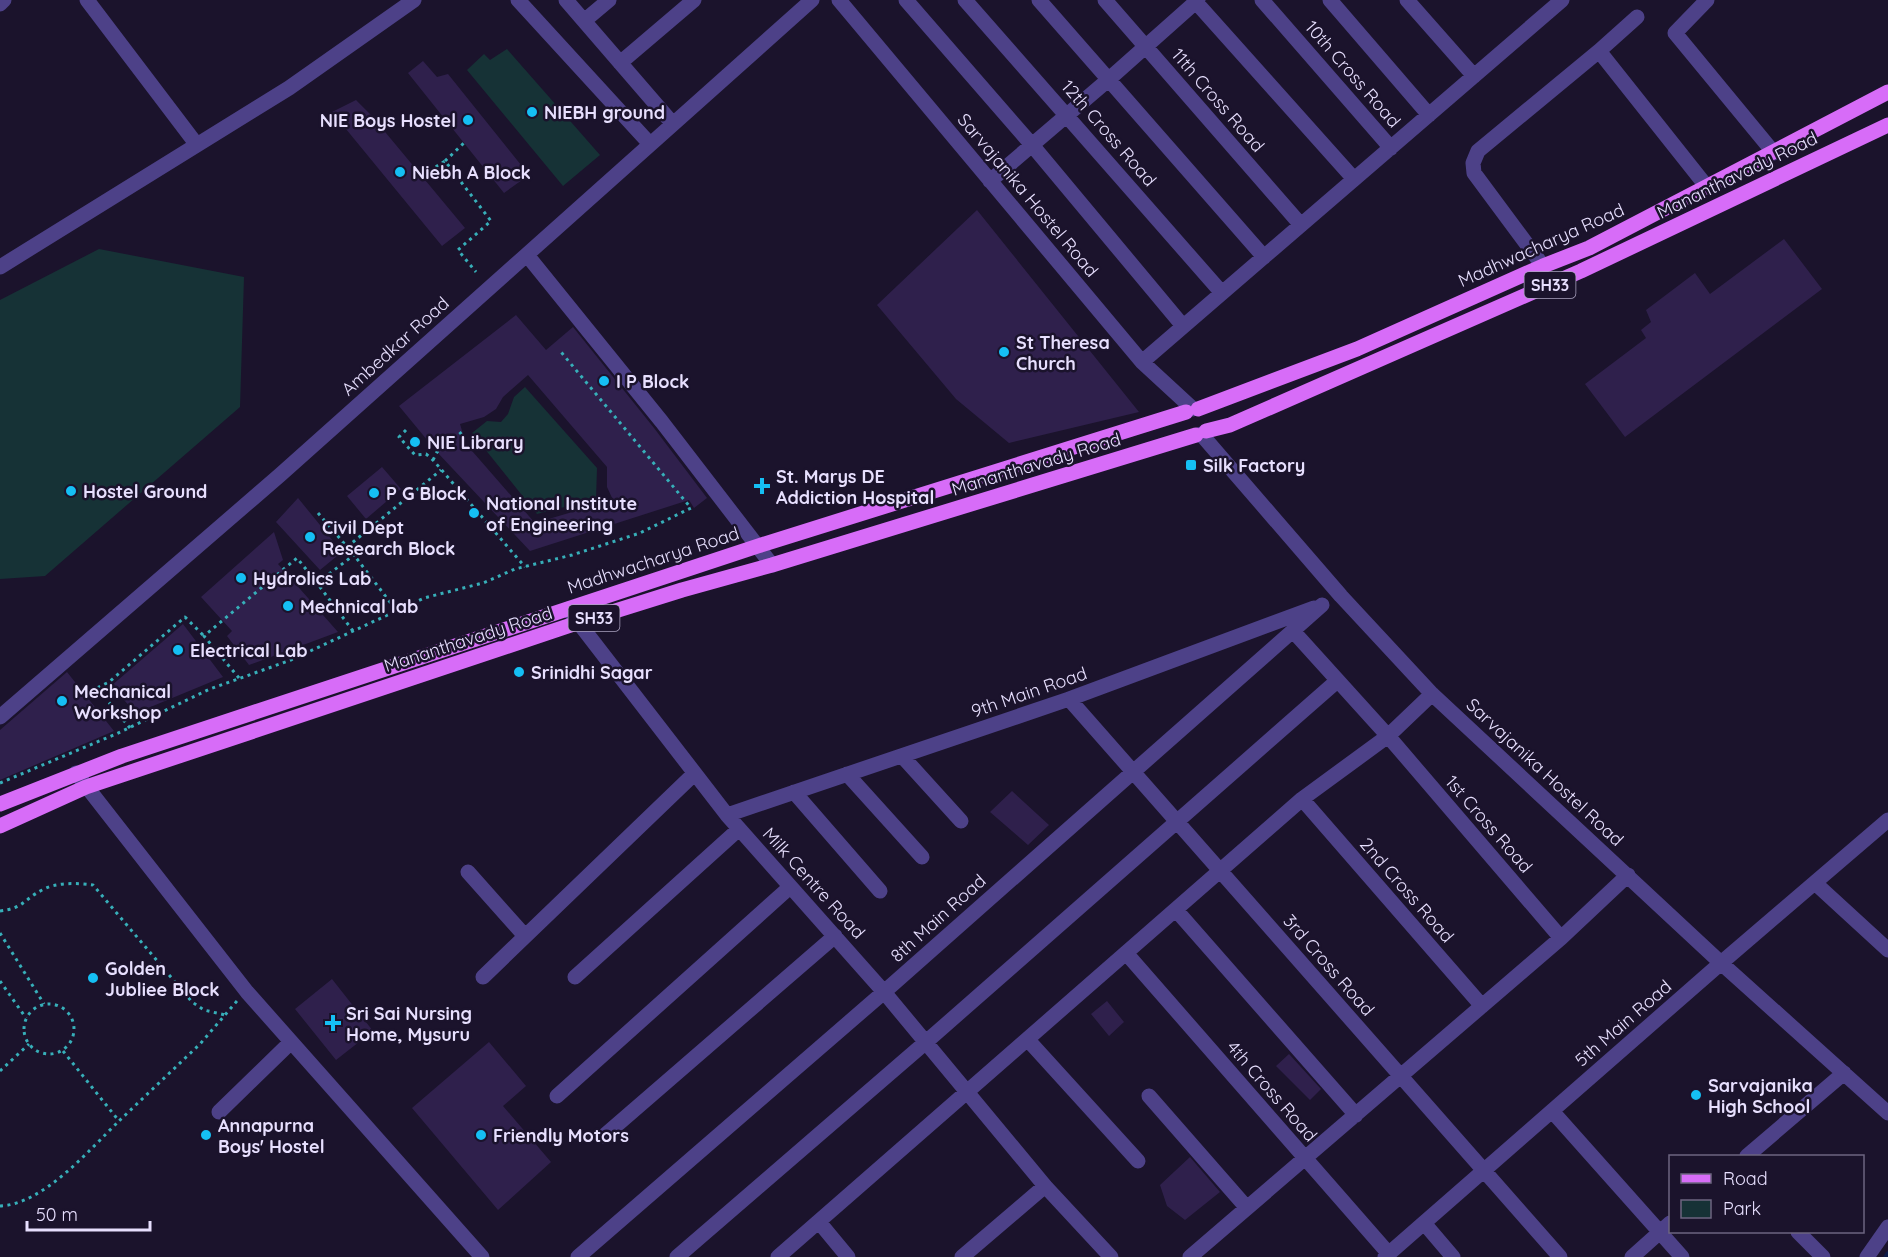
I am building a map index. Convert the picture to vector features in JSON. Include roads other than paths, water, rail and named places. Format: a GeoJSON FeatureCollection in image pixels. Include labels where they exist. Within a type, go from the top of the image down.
{"type":"FeatureCollection","features":[{"type":"Feature","properties":{"kind":"main road","name":"Madhwacharya Road"},"geometry":{"type":"LineString","coordinates":[[0,804],[122,756],[758,546],[1192,410],[1357,350],[1543,266],[1589,248],[1888,92]]}},
{"type":"Feature","properties":{"kind":"main road","name":"Mananthavady Road"},"geometry":{"type":"LineString","coordinates":[[0,826],[86,788],[577,623],[1230,425],[1581,271],[1888,125]]}},
{"type":"Feature","properties":{"kind":"main road"},"geometry":{"type":"LineString","coordinates":[[1192,410],[1205,413],[1209,420],[1201,433],[1189,433],[1184,427],[1183,420],[1192,410]]}},
{"type":"Feature","properties":{"kind":"street"},"geometry":{"type":"LineString","coordinates":[[0,4],[4,0]]}},
{"type":"Feature","properties":{"kind":"street"},"geometry":{"type":"LineString","coordinates":[[87,0],[197,145]]}},
{"type":"Feature","properties":{"kind":"street"},"geometry":{"type":"LineString","coordinates":[[0,267],[289,88],[414,0]]}},
{"type":"Feature","properties":{"kind":"street"},"geometry":{"type":"LineString","coordinates":[[518,0],[650,144]]}},
{"type":"Feature","properties":{"kind":"street"},"geometry":{"type":"LineString","coordinates":[[566,0],[673,124]]}},
{"type":"Feature","properties":{"kind":"street"},"geometry":{"type":"LineString","coordinates":[[584,21],[609,0]]}},
{"type":"Feature","properties":{"kind":"street"},"geometry":{"type":"LineString","coordinates":[[620,63],[694,0]]}},
{"type":"Feature","properties":{"kind":"street","name":"Ambedkar Road"},"geometry":{"type":"LineString","coordinates":[[0,717],[280,475],[812,0]]}},
{"type":"Feature","properties":{"kind":"street","name":"Sarvajanika Hostel Road"},"geometry":{"type":"LineString","coordinates":[[839,0],[1142,362],[1192,410]]}},
{"type":"Feature","properties":{"kind":"street"},"geometry":{"type":"LineString","coordinates":[[906,0],[1032,145],[1183,326]]}},
{"type":"Feature","properties":{"kind":"street","name":"12th Cross Road"},"geometry":{"type":"LineString","coordinates":[[965,0],[1222,293]]}},
{"type":"Feature","properties":{"kind":"street"},"geometry":{"type":"LineString","coordinates":[[1039,0],[1263,257]]}},
{"type":"Feature","properties":{"kind":"street","name":"11th Cross Road"},"geometry":{"type":"LineString","coordinates":[[1105,0],[1301,225]]}},
{"type":"Feature","properties":{"kind":"street","name":"10th Cross Road"},"geometry":{"type":"LineString","coordinates":[[1262,0],[1391,148]]}},
{"type":"Feature","properties":{"kind":"street"},"geometry":{"type":"LineString","coordinates":[[1330,0],[1429,115]]}},
{"type":"Feature","properties":{"kind":"street"},"geometry":{"type":"LineString","coordinates":[[1407,0],[1474,76]]}},
{"type":"Feature","properties":{"kind":"street"},"geometry":{"type":"LineString","coordinates":[[990,181],[1196,1],[1354,179]]}},
{"type":"Feature","properties":{"kind":"street"},"geometry":{"type":"LineString","coordinates":[[1142,362],[1474,76],[1555,2]]}},
{"type":"Feature","properties":{"kind":"street"},"geometry":{"type":"LineString","coordinates":[[1698,3],[1675,33],[1774,153]]}},
{"type":"Feature","properties":{"kind":"street"},"geometry":{"type":"LineString","coordinates":[[1543,266],[1474,173],[1473,163],[1478,151],[1637,17]]}},
{"type":"Feature","properties":{"kind":"street"},"geometry":{"type":"LineString","coordinates":[[1599,51],[1707,187]]}},
{"type":"Feature","properties":{"kind":"street"},"geometry":{"type":"LineString","coordinates":[[527,255],[662,422],[772,565]]}},
{"type":"Feature","properties":{"kind":"street","name":"Sarvajanika Hostel Road"},"geometry":{"type":"LineString","coordinates":[[1201,433],[1341,596],[1432,694],[1721,963],[1888,1113]]}},
{"type":"Feature","properties":{"kind":"street","name":"9th Main Road"},"geometry":{"type":"LineString","coordinates":[[727,815],[1069,699],[1341,596]]}},
{"type":"Feature","properties":{"kind":"street","name":"8th Main Road"},"geometry":{"type":"LineString","coordinates":[[578,1257],[884,992],[1322,605]]}},
{"type":"Feature","properties":{"kind":"street","name":"Milk Centre Road"},"geometry":{"type":"LineString","coordinates":[[568,609],[727,815],[884,992],[1045,1186],[1111,1257]]}},
{"type":"Feature","properties":{"kind":"street","name":"1st Cross Road"},"geometry":{"type":"LineString","coordinates":[[1293,631],[1388,736],[1561,938]]}},
{"type":"Feature","properties":{"kind":"street"},"geometry":{"type":"LineString","coordinates":[[677,1257],[1337,681]]}},
{"type":"Feature","properties":{"kind":"street"},"geometry":{"type":"LineString","coordinates":[[778,1257],[1302,799],[1388,736],[1432,694]]}},
{"type":"Feature","properties":{"kind":"street","name":"3rd Cross Road"},"geometry":{"type":"LineString","coordinates":[[1069,699],[1560,1257]]}},
{"type":"Feature","properties":{"kind":"street"},"geometry":{"type":"LineString","coordinates":[[902,756],[962,821]]}},
{"type":"Feature","properties":{"kind":"street"},"geometry":{"type":"LineString","coordinates":[[76,773],[247,992],[482,1257]]}},
{"type":"Feature","properties":{"kind":"street"},"geometry":{"type":"LineString","coordinates":[[483,977],[694,774]]}},
{"type":"Feature","properties":{"kind":"street"},"geometry":{"type":"LineString","coordinates":[[847,774],[922,857]]}},
{"type":"Feature","properties":{"kind":"street"},"geometry":{"type":"LineString","coordinates":[[794,792],[880,891]]}},
{"type":"Feature","properties":{"kind":"street","name":"2nd Cross Road"},"geometry":{"type":"LineString","coordinates":[[1302,799],[1482,1006]]}},
{"type":"Feature","properties":{"kind":"street","name":"5th Main Road"},"geometry":{"type":"LineString","coordinates":[[1387,1255],[1888,820]]}},
{"type":"Feature","properties":{"kind":"street"},"geometry":{"type":"LineString","coordinates":[[575,977],[739,829]]}},
{"type":"Feature","properties":{"kind":"street"},"geometry":{"type":"LineString","coordinates":[[468,872],[525,936]]}},
{"type":"Feature","properties":{"kind":"street"},"geometry":{"type":"LineString","coordinates":[[1190,1257],[1561,938],[1628,875]]}},
{"type":"Feature","properties":{"kind":"street"},"geometry":{"type":"LineString","coordinates":[[1815,884],[1888,950]]}},
{"type":"Feature","properties":{"kind":"street"},"geometry":{"type":"LineString","coordinates":[[558,1096],[790,887]]}},
{"type":"Feature","properties":{"kind":"street"},"geometry":{"type":"LineString","coordinates":[[1176,910],[1356,1114]]}},
{"type":"Feature","properties":{"kind":"street"},"geometry":{"type":"LineString","coordinates":[[604,1136],[834,936]]}},
{"type":"Feature","properties":{"kind":"street","name":"4th Cross Road"},"geometry":{"type":"LineString","coordinates":[[1126,953],[1387,1255]]}},
{"type":"Feature","properties":{"kind":"street"},"geometry":{"type":"LineString","coordinates":[[1028,1040],[1138,1161]]}},
{"type":"Feature","properties":{"kind":"street"},"geometry":{"type":"LineString","coordinates":[[219,1112],[291,1042]]}},
{"type":"Feature","properties":{"kind":"street"},"geometry":{"type":"LineString","coordinates":[[1748,1155],[1844,1073]]}},
{"type":"Feature","properties":{"kind":"street"},"geometry":{"type":"LineString","coordinates":[[1149,1096],[1247,1208]]}},
{"type":"Feature","properties":{"kind":"street"},"geometry":{"type":"LineString","coordinates":[[1552,1111],[1665,1228],[1682,1257]]}},
{"type":"Feature","properties":{"kind":"street"},"geometry":{"type":"LineString","coordinates":[[962,1257],[1045,1186]]}},
{"type":"Feature","properties":{"kind":"street"},"geometry":{"type":"LineString","coordinates":[[819,1222],[848,1257]]}},
{"type":"Feature","properties":{"kind":"street"},"geometry":{"type":"LineString","coordinates":[[1424,1223],[1453,1257]]}},
{"type":"Feature","properties":{"kind":"street"},"geometry":{"type":"LineString","coordinates":[[1867,1257],[1888,1227]]}},
{"type":"Feature","properties":{"kind":"street"},"geometry":{"type":"LineString","coordinates":[[1632,1257],[1665,1228]]}},
{"type":"Feature","properties":{"kind":"street"},"geometry":{"type":"LineString","coordinates":[[1799,1233],[1823,1257]]}},
{"type":"Feature","properties":{"kind":"place","name":"NIEBH ground"},"geometry":{"type":"Point","coordinates":[532,112]}},
{"type":"Feature","properties":{"kind":"place","name":"NIE Boys Hostel"},"geometry":{"type":"Point","coordinates":[468,120]}},
{"type":"Feature","properties":{"kind":"place","name":"Niebh A Block"},"geometry":{"type":"Point","coordinates":[400,172]}},
{"type":"Feature","properties":{"kind":"place","name":"St Theresa Church"},"geometry":{"type":"Point","coordinates":[1004,352]}},
{"type":"Feature","properties":{"kind":"place","name":"I P Block"},"geometry":{"type":"Point","coordinates":[604,381]}},
{"type":"Feature","properties":{"kind":"place","name":"NIE Library"},"geometry":{"type":"Point","coordinates":[415,442]}},
{"type":"Feature","properties":{"kind":"place","name":"Silk Factory"},"geometry":{"type":"Point","coordinates":[1191,465]}},
{"type":"Feature","properties":{"kind":"place","name":"St. Marys DE Addiction Hospital"},"geometry":{"type":"Point","coordinates":[762,486]}},
{"type":"Feature","properties":{"kind":"place","name":"Hostel Ground"},"geometry":{"type":"Point","coordinates":[71,491]}},
{"type":"Feature","properties":{"kind":"place","name":"P G Block"},"geometry":{"type":"Point","coordinates":[374,493]}},
{"type":"Feature","properties":{"kind":"place","name":"National Institute of Engineering"},"geometry":{"type":"Point","coordinates":[474,513]}},
{"type":"Feature","properties":{"kind":"place","name":"Civil Dept Research Block"},"geometry":{"type":"Point","coordinates":[310,537]}},
{"type":"Feature","properties":{"kind":"place","name":"Hydrolics Lab"},"geometry":{"type":"Point","coordinates":[241,578]}},
{"type":"Feature","properties":{"kind":"place","name":"Mechnical lab"},"geometry":{"type":"Point","coordinates":[288,606]}},
{"type":"Feature","properties":{"kind":"place","name":"Electrical Lab"},"geometry":{"type":"Point","coordinates":[178,650]}},
{"type":"Feature","properties":{"kind":"place","name":"Srinidhi Sagar"},"geometry":{"type":"Point","coordinates":[519,672]}},
{"type":"Feature","properties":{"kind":"place","name":"Mechanical Workshop"},"geometry":{"type":"Point","coordinates":[62,701]}},
{"type":"Feature","properties":{"kind":"place","name":"Golden Jubliee Block"},"geometry":{"type":"Point","coordinates":[93,978]}},
{"type":"Feature","properties":{"kind":"place","name":"Sri Sai Nursing Home, Mysuru"},"geometry":{"type":"Point","coordinates":[333,1023]}},
{"type":"Feature","properties":{"kind":"place","name":"Sarvajanika High School"},"geometry":{"type":"Point","coordinates":[1696,1095]}},
{"type":"Feature","properties":{"kind":"place","name":"Annapurna Boys' Hostel"},"geometry":{"type":"Point","coordinates":[206,1135]}},
{"type":"Feature","properties":{"kind":"place","name":"Friendly Motors"},"geometry":{"type":"Point","coordinates":[481,1135]}}]}
